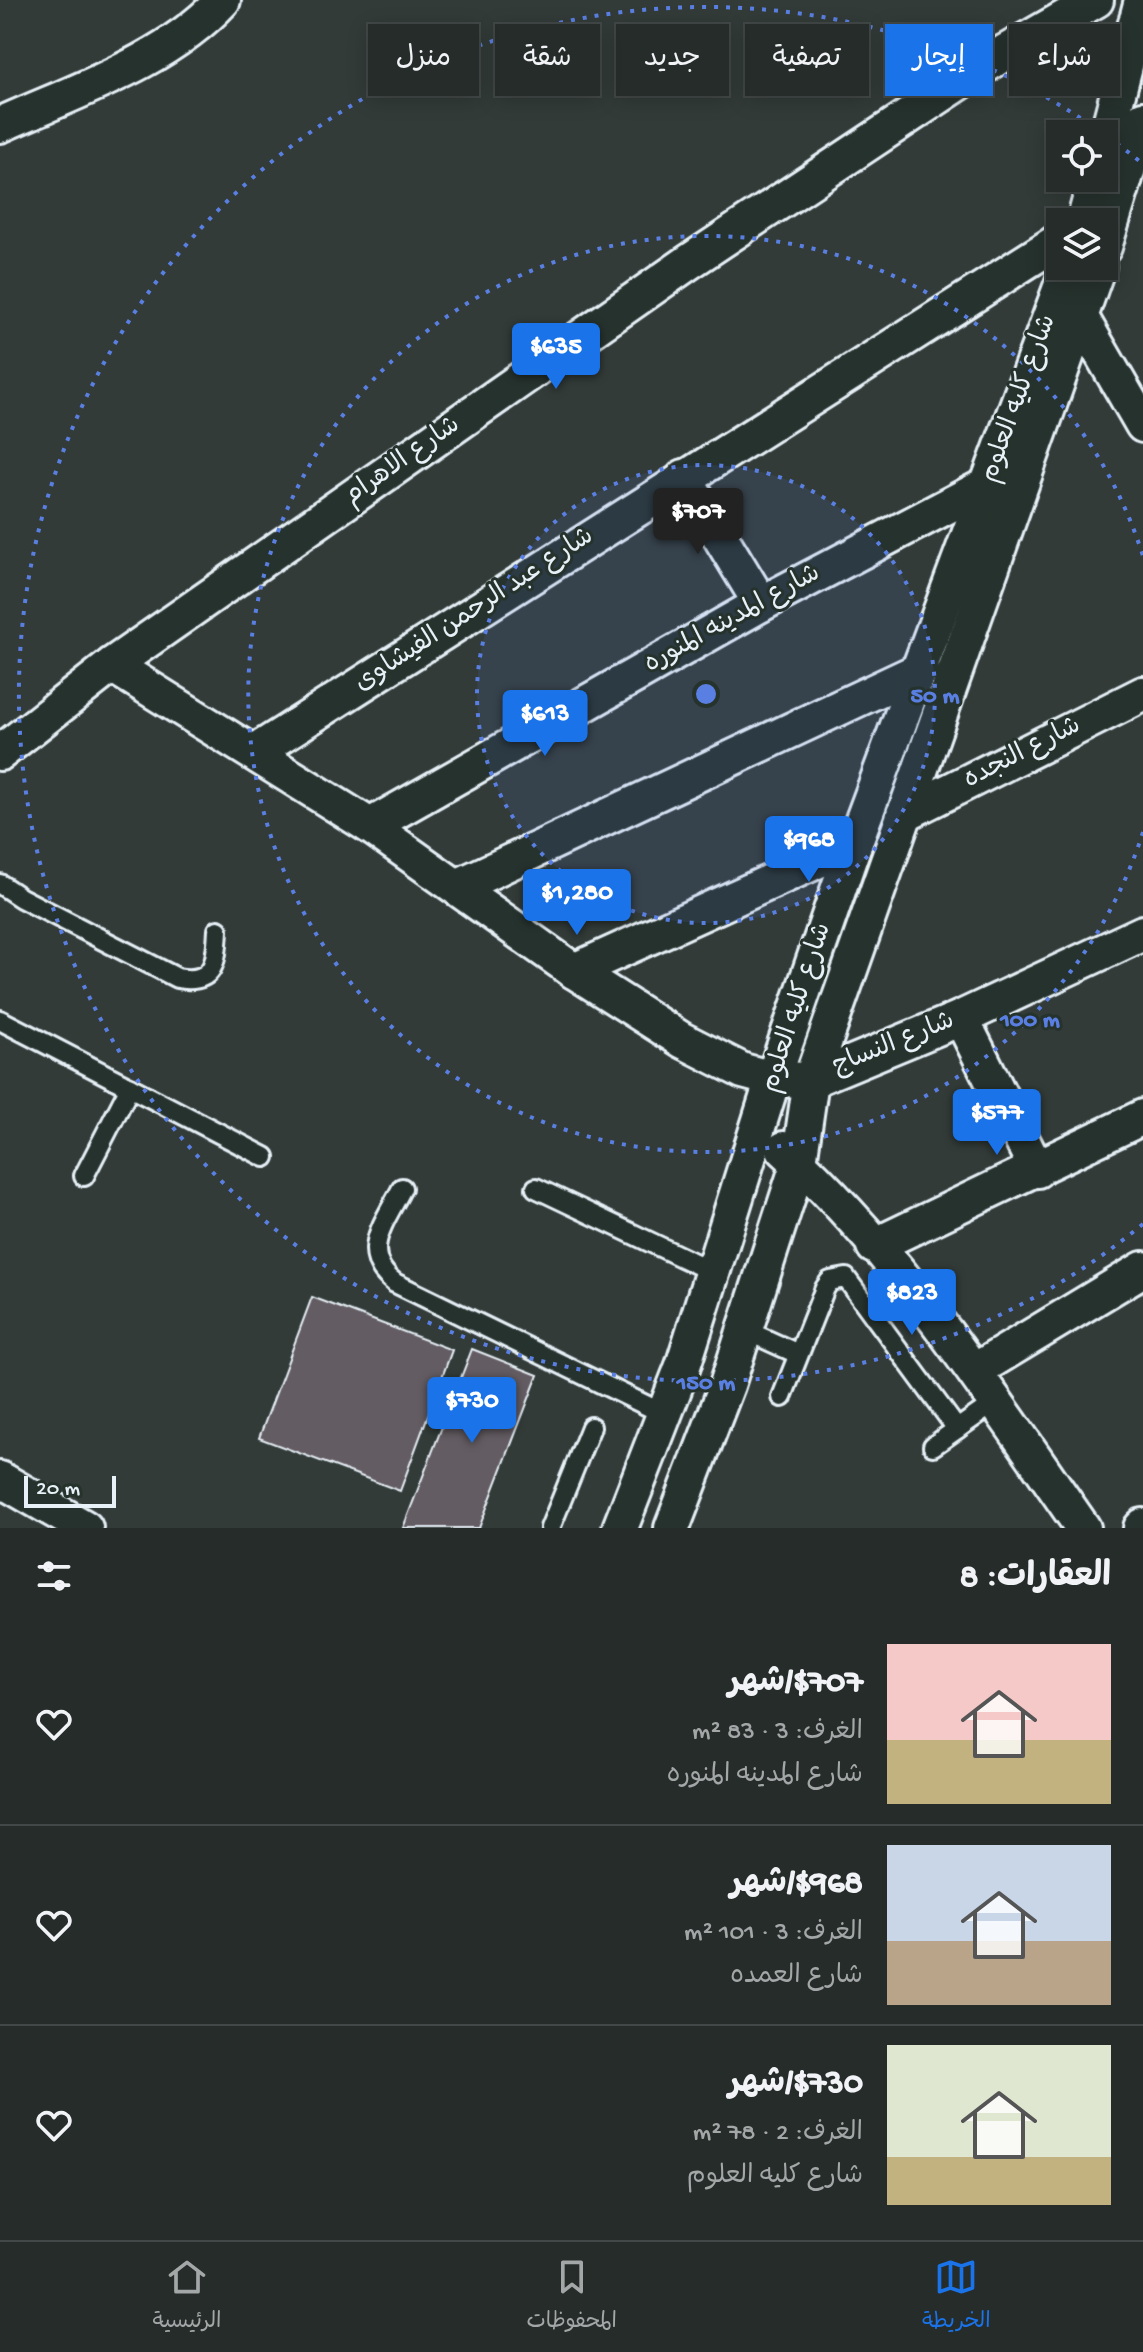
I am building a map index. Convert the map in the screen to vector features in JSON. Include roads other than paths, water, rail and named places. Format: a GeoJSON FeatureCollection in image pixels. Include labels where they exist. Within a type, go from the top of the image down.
{"type":"FeatureCollection","features":[{"type":"Feature","properties":{"kind":"street"},"geometry":{"type":"LineString","coordinates":[[0,125],[134,64],[180,38],[223,0]]}},
{"type":"Feature","properties":{"kind":"street","name":"شارع الاهرام"},"geometry":{"type":"LineString","coordinates":[[0,753],[112,665],[689,262],[1007,51],[1096,0]]}},
{"type":"Feature","properties":{"kind":"street"},"geometry":{"type":"LineString","coordinates":[[1111,208],[1142,0]]}},
{"type":"Feature","properties":{"kind":"street"},"geometry":{"type":"LineString","coordinates":[[1121,154],[1143,119]]}},
{"type":"Feature","properties":{"kind":"street","name":"شارع عبد الرحمن الفيشاوى"},"geometry":{"type":"LineString","coordinates":[[255,752],[1046,249]]}},
{"type":"Feature","properties":{"kind":"street","name":"شارع كليه العلوم"},"geometry":{"type":"LineString","coordinates":[[620,1528],[698,1318],[773,1079],[854,844],[922,669],[1064,280]]}},
{"type":"Feature","properties":{"kind":"street"},"geometry":{"type":"LineString","coordinates":[[1066,280],[1081,316],[1143,425]]}},
{"type":"Feature","properties":{"kind":"street","name":"شارع كليه العلوم"},"geometry":{"type":"LineString","coordinates":[[672,1528],[745,1330],[799,1162],[811,1080],[1093,280]]}},
{"type":"Feature","properties":{"kind":"street"},"geometry":{"type":"LineString","coordinates":[[684,477],[761,604]]}},
{"type":"Feature","properties":{"kind":"street","name":"شارع المدينه المنوره"},"geometry":{"type":"LineString","coordinates":[[370,826],[761,604],[989,484]]}},
{"type":"Feature","properties":{"kind":"street"},"geometry":{"type":"LineString","coordinates":[[112,665],[370,826]]}},
{"type":"Feature","properties":{"kind":"street"},"geometry":{"type":"LineString","coordinates":[[459,886],[922,669]]}},
{"type":"Feature","properties":{"kind":"street","name":"شارع النجده"},"geometry":{"type":"LineString","coordinates":[[904,814],[1143,694]]}},
{"type":"Feature","properties":{"kind":"street","name":"شارع النساج"},"geometry":{"type":"LineString","coordinates":[[370,826],[459,886],[574,971],[711,1057],[773,1079],[811,1080],[961,1018],[1143,933]]}},
{"type":"Feature","properties":{"kind":"street"},"geometry":{"type":"LineString","coordinates":[[574,971],[854,844]]}},
{"type":"Feature","properties":{"kind":"street"},"geometry":{"type":"LineString","coordinates":[[961,1018],[1037,1170]]}},
{"type":"Feature","properties":{"kind":"street"},"geometry":{"type":"LineString","coordinates":[[874,1246],[1143,1117]]}},
{"type":"Feature","properties":{"kind":"street"},"geometry":{"type":"LineString","coordinates":[[760,1127],[799,1162],[874,1246],[976,1370],[1083,1528]]}},
{"type":"Feature","properties":{"kind":"street"},"geometry":{"type":"LineString","coordinates":[[976,1370],[1143,1269]]}},
{"type":"Feature","properties":{"kind":"street"},"geometry":{"type":"LineString","coordinates":[[698,1318],[745,1330]]}},
{"type":"Feature","properties":{"kind":"street"},"geometry":{"type":"LineString","coordinates":[[0,1479],[85,1528]]}},
{"type":"Feature","properties":{"kind":"lane"},"geometry":{"type":"LineString","coordinates":[[0,884],[21,898],[177,978],[195,981],[210,973],[216,956],[218,930]]}},
{"type":"Feature","properties":{"kind":"lane"},"geometry":{"type":"LineString","coordinates":[[0,1020],[265,1157]]}},
{"type":"Feature","properties":{"kind":"lane"},"geometry":{"type":"LineString","coordinates":[[84,1176],[130,1087]]}},
{"type":"Feature","properties":{"kind":"lane"},"geometry":{"type":"LineString","coordinates":[[402,1188],[376,1239],[375,1256],[381,1273],[395,1283],[664,1414]]}},
{"type":"Feature","properties":{"kind":"lane"},"geometry":{"type":"LineString","coordinates":[[536,1188],[713,1272]]}},
{"type":"Feature","properties":{"kind":"lane"},"geometry":{"type":"LineString","coordinates":[[782,1397],[830,1281],[846,1278],[957,1429]]}},
{"type":"Feature","properties":{"kind":"lane"},"geometry":{"type":"LineString","coordinates":[[745,1330],[798,1354]]}},
{"type":"Feature","properties":{"kind":"lane"},"geometry":{"type":"LineString","coordinates":[[933,1446],[997,1401]]}},
{"type":"Feature","properties":{"kind":"lane"},"geometry":{"type":"LineString","coordinates":[[556,1526],[591,1427]]}}]}
